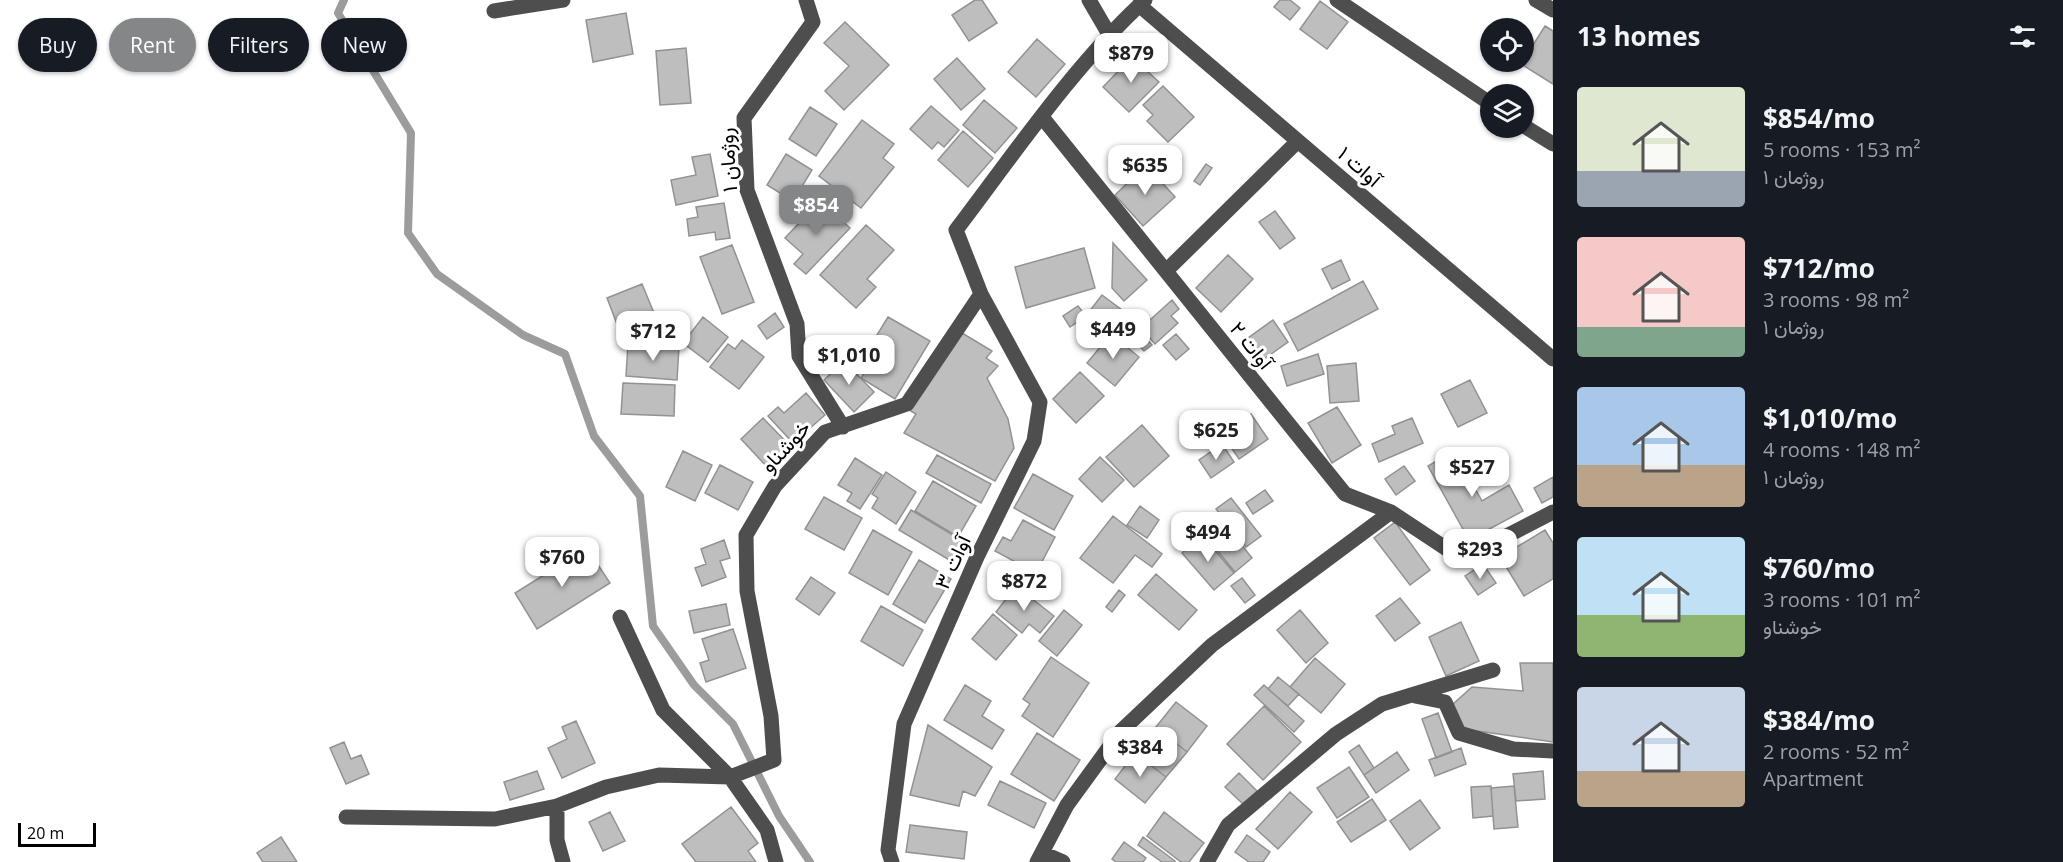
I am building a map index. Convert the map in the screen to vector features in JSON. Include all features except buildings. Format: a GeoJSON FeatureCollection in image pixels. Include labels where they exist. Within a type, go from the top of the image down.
{"type":"FeatureCollection","features":[{"type":"Feature","properties":{"kind":"street"},"geometry":{"type":"LineString","coordinates":[[494,11],[562,0]]}},
{"type":"Feature","properties":{"kind":"street","name":"روژمان ۱"},"geometry":{"type":"LineString","coordinates":[[806,0],[813,22],[744,118],[747,190],[797,324],[798,356],[843,427]]}},
{"type":"Feature","properties":{"kind":"street"},"geometry":{"type":"LineString","coordinates":[[1089,0],[1110,36]]}},
{"type":"Feature","properties":{"kind":"street"},"geometry":{"type":"LineString","coordinates":[[1337,0],[1480,98]]}},
{"type":"Feature","properties":{"kind":"street"},"geometry":{"type":"LineString","coordinates":[[1536,0],[1553,10]]}},
{"type":"Feature","properties":{"kind":"street"},"geometry":{"type":"LineString","coordinates":[[981,294],[956,230],[1042,117],[1110,36],[1142,3]]}},
{"type":"Feature","properties":{"kind":"street","name":"آوات ۱"},"geometry":{"type":"LineString","coordinates":[[1142,3],[1298,141],[1553,359]]}},
{"type":"Feature","properties":{"kind":"street","name":"آوات ۲"},"geometry":{"type":"LineString","coordinates":[[1042,117],[1345,494],[1391,512],[1462,559],[1553,512]]}},
{"type":"Feature","properties":{"kind":"street"},"geometry":{"type":"LineString","coordinates":[[1534,132],[1553,144]]}},
{"type":"Feature","properties":{"kind":"street"},"geometry":{"type":"LineString","coordinates":[[1166,271],[1298,141]]}},
{"type":"Feature","properties":{"kind":"street","name":"خوشناو"},"geometry":{"type":"LineString","coordinates":[[730,777],[774,760],[771,716],[747,591],[746,535],[775,486],[825,432],[908,404],[981,294]]}},
{"type":"Feature","properties":{"kind":"street","name":"آوات ۳"},"geometry":{"type":"LineString","coordinates":[[892,862],[888,850],[904,724],[977,557],[1034,441],[1037,422],[1040,402],[981,294]]}},
{"type":"Feature","properties":{"kind":"street"},"geometry":{"type":"LineString","coordinates":[[1063,862],[1040,858],[1067,805],[1121,731],[1212,645],[1391,512]]}},
{"type":"Feature","properties":{"kind":"street"},"geometry":{"type":"LineString","coordinates":[[620,617],[663,710],[730,777],[767,830],[776,862]]}},
{"type":"Feature","properties":{"kind":"street"},"geometry":{"type":"LineString","coordinates":[[1207,862],[1228,825],[1336,734],[1382,704],[1493,670]]}},
{"type":"Feature","properties":{"kind":"street"},"geometry":{"type":"LineString","coordinates":[[1412,696],[1445,702],[1459,734],[1513,749],[1553,751]]}},
{"type":"Feature","properties":{"kind":"street"},"geometry":{"type":"LineString","coordinates":[[346,817],[495,819],[557,806],[606,787],[660,775],[730,777]]}},
{"type":"Feature","properties":{"kind":"street"},"geometry":{"type":"LineString","coordinates":[[557,806],[557,840],[563,862]]}},
{"type":"Feature","properties":{"kind":"waterway"},"geometry":{"type":"LineString","coordinates":[[344,0],[338,13],[411,133],[408,233],[437,274],[523,335],[565,354],[594,436],[640,496],[653,626],[694,685],[733,724],[779,816],[810,862]]}}]}
